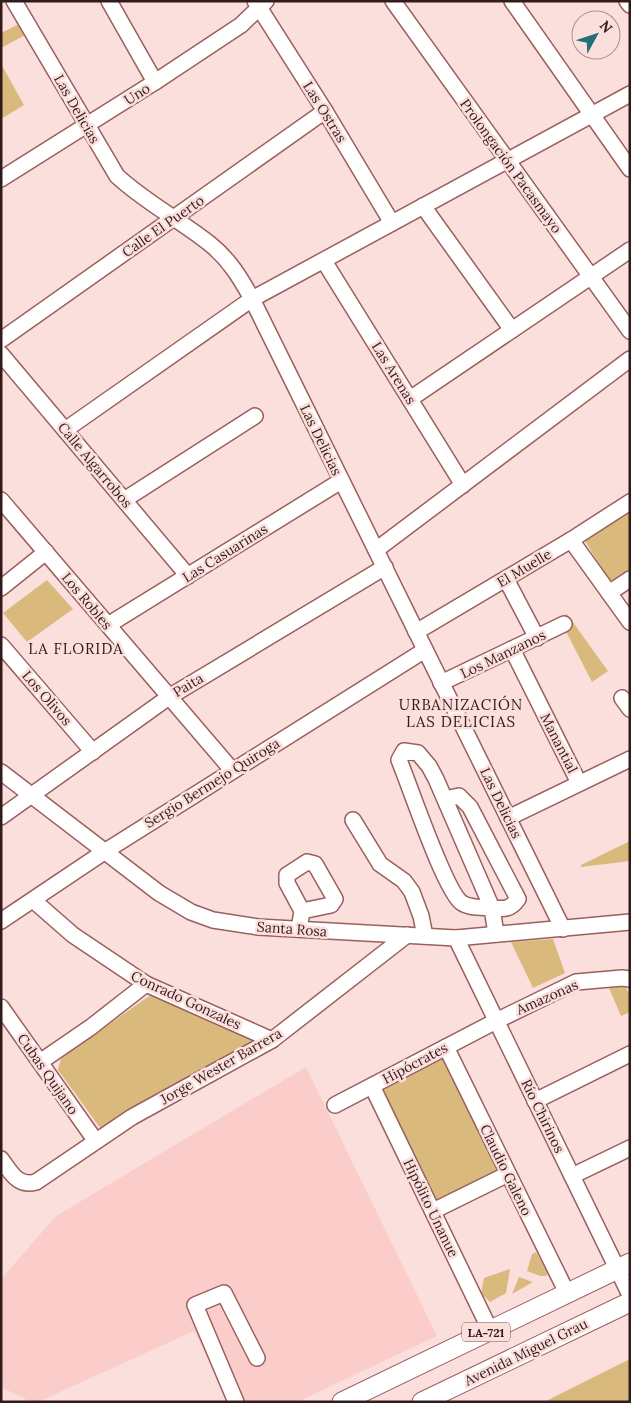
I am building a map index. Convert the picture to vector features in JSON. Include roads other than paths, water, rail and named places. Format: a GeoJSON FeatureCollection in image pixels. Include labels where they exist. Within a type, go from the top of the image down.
{"type":"FeatureCollection","features":[{"type":"Feature","properties":{"kind":"main road","name":"LA-721"},"geometry":{"type":"LineString","coordinates":[[342,1402],[623,1266]]}},
{"type":"Feature","properties":{"kind":"main road","name":"Avenida Miguel Grau"},"geometry":{"type":"LineString","coordinates":[[422,1402],[630,1302]]}},
{"type":"Feature","properties":{"kind":"street","name":"Las Delicias"},"geometry":{"type":"LineString","coordinates":[[14,1],[117,176],[130,188],[211,245],[238,275],[252,299],[563,928]]}},
{"type":"Feature","properties":{"kind":"street"},"geometry":{"type":"LineString","coordinates":[[109,1],[156,82]]}},
{"type":"Feature","properties":{"kind":"street","name":"Prolongación Pacasmayo"},"geometry":{"type":"LineString","coordinates":[[393,1],[630,331]]}},
{"type":"Feature","properties":{"kind":"street"},"geometry":{"type":"LineString","coordinates":[[512,1],[630,169]]}},
{"type":"Feature","properties":{"kind":"street"},"geometry":{"type":"LineString","coordinates":[[627,1],[630,5]]}},
{"type":"Feature","properties":{"kind":"street","name":"Uno"},"geometry":{"type":"LineString","coordinates":[[1,179],[156,82],[241,25],[260,3]]}},
{"type":"Feature","properties":{"kind":"street","name":"Las Ostras"},"geometry":{"type":"LineString","coordinates":[[260,3],[392,223]]}},
{"type":"Feature","properties":{"kind":"street"},"geometry":{"type":"LineString","coordinates":[[65,430],[252,299],[630,94]]}},
{"type":"Feature","properties":{"kind":"street","name":"Calle El Puerto"},"geometry":{"type":"LineString","coordinates":[[1,340],[325,111]]}},
{"type":"Feature","properties":{"kind":"street"},"geometry":{"type":"LineString","coordinates":[[423,206],[512,330]]}},
{"type":"Feature","properties":{"kind":"street"},"geometry":{"type":"LineString","coordinates":[[410,399],[630,250]]}},
{"type":"Feature","properties":{"kind":"street","name":"Las Arenas"},"geometry":{"type":"LineString","coordinates":[[324,261],[463,485]]}},
{"type":"Feature","properties":{"kind":"street","name":"Calle Algarrobos"},"geometry":{"type":"LineString","coordinates":[[1,354],[188,576]]}},
{"type":"Feature","properties":{"kind":"street"},"geometry":{"type":"LineString","coordinates":[[376,550],[630,359]]}},
{"type":"Feature","properties":{"kind":"street"},"geometry":{"type":"LineString","coordinates":[[124,500],[255,416]]}},
{"type":"Feature","properties":{"kind":"street","name":"Las Casuarinas"},"geometry":{"type":"LineString","coordinates":[[108,625],[341,481]]}},
{"type":"Feature","properties":{"kind":"street","name":"Los Robles"},"geometry":{"type":"LineString","coordinates":[[1,500],[232,770]]}},
{"type":"Feature","properties":{"kind":"street","name":"El Muelle"},"geometry":{"type":"LineString","coordinates":[[416,632],[572,540],[630,502]]}},
{"type":"Feature","properties":{"kind":"street"},"geometry":{"type":"LineString","coordinates":[[572,540],[630,622]]}},
{"type":"Feature","properties":{"kind":"street"},"geometry":{"type":"LineString","coordinates":[[1,588],[46,552]]}},
{"type":"Feature","properties":{"kind":"street","name":"Paita"},"geometry":{"type":"LineString","coordinates":[[1,817],[169,697],[385,567]]}},
{"type":"Feature","properties":{"kind":"street"},"geometry":{"type":"LineString","coordinates":[[506,579],[537,638]]}},
{"type":"Feature","properties":{"kind":"street"},"geometry":{"type":"LineString","coordinates":[[609,593],[630,579]]}},
{"type":"Feature","properties":{"kind":"street","name":"Los Manzanos"},"geometry":{"type":"LineString","coordinates":[[441,683],[564,624]]}},
{"type":"Feature","properties":{"kind":"street","name":"Los Olivos"},"geometry":{"type":"LineString","coordinates":[[1,645],[93,752]]}},
{"type":"Feature","properties":{"kind":"street","name":"Sergio Bermejo Quiroga"},"geometry":{"type":"LineString","coordinates":[[1,921],[232,770],[425,650]]}},
{"type":"Feature","properties":{"kind":"street","name":"Manantial"},"geometry":{"type":"LineString","coordinates":[[512,650],[579,783]]}},
{"type":"Feature","properties":{"kind":"street"},"geometry":{"type":"LineString","coordinates":[[445,800],[460,796],[470,807],[518,899],[514,905],[505,910],[492,908],[463,904],[456,897],[445,878],[399,760],[404,751],[418,753],[429,766],[492,908],[496,934]]}},
{"type":"Feature","properties":{"kind":"street"},"geometry":{"type":"LineString","coordinates":[[508,818],[630,760]]}},
{"type":"Feature","properties":{"kind":"street","name":"Santa Rosa"},"geometry":{"type":"LineString","coordinates":[[1,772],[159,893],[191,912],[232,924],[456,938],[630,922]]}},
{"type":"Feature","properties":{"kind":"street"},"geometry":{"type":"LineString","coordinates":[[353,820],[380,864],[404,881],[412,892],[420,910],[425,936]]}},
{"type":"Feature","properties":{"kind":"street","name":"Conrado Gonzales"},"geometry":{"type":"LineString","coordinates":[[33,900],[73,935],[146,984],[272,1040]]}},
{"type":"Feature","properties":{"kind":"street"},"geometry":{"type":"LineString","coordinates":[[299,929],[302,911]]}},
{"type":"Feature","properties":{"kind":"street"},"geometry":{"type":"LineString","coordinates":[[366,933],[370,941],[368,965]]}},
{"type":"Feature","properties":{"kind":"street","name":"Jorge Wester Barrera"},"geometry":{"type":"LineString","coordinates":[[1,1159],[14,1177],[27,1184],[36,1182],[132,1117],[272,1040],[407,935]]}},
{"type":"Feature","properties":{"kind":"street","name":"Río Chirinos"},"geometry":{"type":"LineString","coordinates":[[456,938],[572,1176],[623,1266],[630,1295]]}},
{"type":"Feature","properties":{"kind":"street","name":"Amazonas"},"geometry":{"type":"LineString","coordinates":[[496,1020],[576,982],[630,979]]}},
{"type":"Feature","properties":{"kind":"street"},"geometry":{"type":"LineString","coordinates":[[40,1062],[91,1027],[146,984]]}},
{"type":"Feature","properties":{"kind":"street","name":"Cubas Quijano"},"geometry":{"type":"LineString","coordinates":[[1,1007],[96,1140]]}},
{"type":"Feature","properties":{"kind":"street","name":"Hipócrates"},"geometry":{"type":"LineString","coordinates":[[335,1105],[496,1020]]}},
{"type":"Feature","properties":{"kind":"street","name":"Claudio Galeno"},"geometry":{"type":"LineString","coordinates":[[446,1047],[567,1293]]}},
{"type":"Feature","properties":{"kind":"street"},"geometry":{"type":"LineString","coordinates":[[535,1101],[630,1054]]}},
{"type":"Feature","properties":{"kind":"street","name":"Hipólito Unanue"},"geometry":{"type":"LineString","coordinates":[[372,1086],[490,1330]]}},
{"type":"Feature","properties":{"kind":"street"},"geometry":{"type":"LineString","coordinates":[[572,1176],[630,1148]]}},
{"type":"Feature","properties":{"kind":"street"},"geometry":{"type":"LineString","coordinates":[[433,1211],[508,1174]]}},
{"type":"Feature","properties":{"kind":"street"},"geometry":{"type":"LineString","coordinates":[[236,1402],[195,1305],[224,1293],[258,1358]]}},
{"type":"Feature","properties":{"kind":"district","name":"LA FLORIDA"},"geometry":{"type":"Point","coordinates":[76,648]}},
{"type":"Feature","properties":{"kind":"district","name":"URBANIZACIÓN LAS DELICIAS"},"geometry":{"type":"Point","coordinates":[461,712]}}]}
